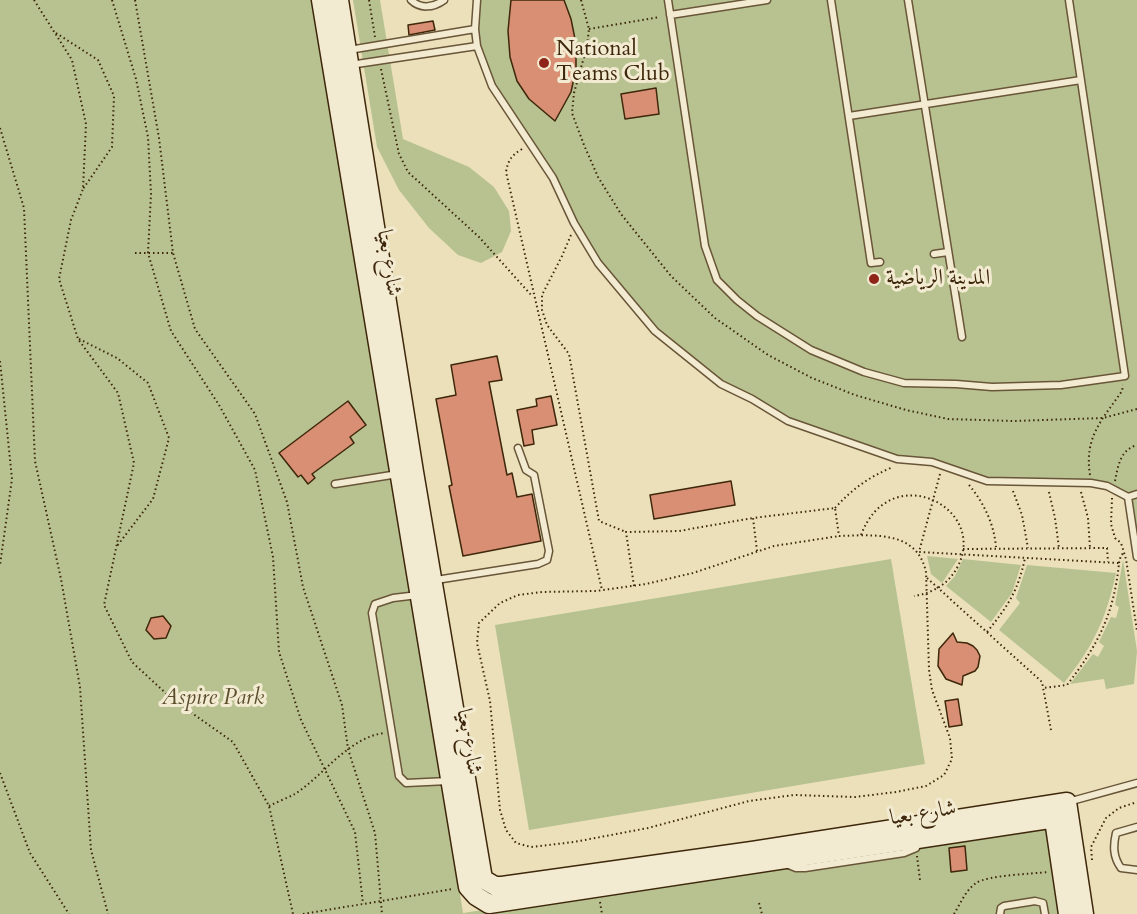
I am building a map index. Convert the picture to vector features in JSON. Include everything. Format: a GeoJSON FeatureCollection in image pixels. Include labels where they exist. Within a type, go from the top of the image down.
{"type":"FeatureCollection","features":[{"type":"Feature","properties":{"kind":"street","name":"شارع بعيا"},"geometry":{"type":"LineString","coordinates":[[321,0],[340,59]]}},
{"type":"Feature","properties":{"kind":"street","name":"شارع بعيا"},"geometry":{"type":"LineString","coordinates":[[339,0],[340,59],[423,586],[458,780],[483,879],[495,886],[1060,810]]}},
{"type":"Feature","properties":{"kind":"street","name":"شارع بعيا"},"geometry":{"type":"LineString","coordinates":[[458,780],[468,886],[476,896],[489,904],[781,860],[918,843],[1060,810]]}},
{"type":"Feature","properties":{"kind":"street"},"geometry":{"type":"LineString","coordinates":[[1060,810],[1069,870],[1068,914]]}},
{"type":"Feature","properties":{"kind":"street"},"geometry":{"type":"LineString","coordinates":[[1069,870],[1084,914]]}},
{"type":"Feature","properties":{"kind":"lane"},"geometry":{"type":"LineString","coordinates":[[411,0],[422,7],[437,6],[444,0]]}},
{"type":"Feature","properties":{"kind":"lane"},"geometry":{"type":"LineString","coordinates":[[477,0],[475,29],[477,46],[492,86],[553,178],[574,223],[598,263],[655,331],[721,384],[752,399],[788,421],[897,459],[932,462],[987,481],[1091,483],[1114,489],[1128,497],[1137,494]]}},
{"type":"Feature","properties":{"kind":"lane"},"geometry":{"type":"LineString","coordinates":[[668,0],[705,246],[717,280],[750,310],[811,350],[864,372],[904,383],[992,387],[1061,385],[1125,376],[1069,0]]}},
{"type":"Feature","properties":{"kind":"lane"},"geometry":{"type":"LineString","coordinates":[[670,15],[766,0]]}},
{"type":"Feature","properties":{"kind":"lane"},"geometry":{"type":"LineString","coordinates":[[831,0],[871,263],[880,262]]}},
{"type":"Feature","properties":{"kind":"lane"},"geometry":{"type":"LineString","coordinates":[[908,0],[962,337]]}},
{"type":"Feature","properties":{"kind":"lane"},"geometry":{"type":"LineString","coordinates":[[340,59],[376,45],[475,29]]}},
{"type":"Feature","properties":{"kind":"lane"},"geometry":{"type":"LineString","coordinates":[[340,59],[379,60],[477,46]]}},
{"type":"Feature","properties":{"kind":"lane"},"geometry":{"type":"LineString","coordinates":[[849,116],[1081,80]]}},
{"type":"Feature","properties":{"kind":"lane"},"geometry":{"type":"LineString","coordinates":[[934,254],[948,252]]}},
{"type":"Feature","properties":{"kind":"lane"},"geometry":{"type":"LineString","coordinates":[[458,780],[406,783],[399,776],[372,613],[375,604],[423,586],[538,564],[547,560],[549,551],[534,475],[526,470],[518,448]]}},
{"type":"Feature","properties":{"kind":"lane"},"geometry":{"type":"LineString","coordinates":[[334,484],[406,473]]}},
{"type":"Feature","properties":{"kind":"lane"},"geometry":{"type":"LineString","coordinates":[[1128,497],[1137,557]]}},
{"type":"Feature","properties":{"kind":"lane"},"geometry":{"type":"LineString","coordinates":[[1060,810],[1137,783]]}},
{"type":"Feature","properties":{"kind":"lane"},"geometry":{"type":"LineString","coordinates":[[1137,827],[1116,833],[1113,844],[1116,862],[1120,868],[1137,870]]}},
{"type":"Feature","properties":{"kind":"lane"},"geometry":{"type":"LineString","coordinates":[[1000,914],[1000,909],[1004,906],[1037,901],[1043,903],[1045,914]]}},
{"type":"Feature","properties":{"kind":"path"},"geometry":{"type":"LineString","coordinates":[[34,0],[72,60],[86,124],[83,189]]}},
{"type":"Feature","properties":{"kind":"path"},"geometry":{"type":"LineString","coordinates":[[112,0],[136,79],[148,137],[151,194],[148,253],[171,331],[219,405],[255,470],[273,557],[279,652],[302,720],[355,832],[363,904]]}},
{"type":"Feature","properties":{"kind":"path"},"geometry":{"type":"LineString","coordinates":[[135,0],[159,138],[173,253],[195,329],[255,414],[287,502],[303,587],[342,705],[348,749],[375,833],[382,914]]}},
{"type":"Feature","properties":{"kind":"path"},"geometry":{"type":"LineString","coordinates":[[369,0],[376,45]]}},
{"type":"Feature","properties":{"kind":"path"},"geometry":{"type":"LineString","coordinates":[[581,0],[589,29],[587,46],[574,93],[572,113],[584,145],[598,177],[621,214],[671,276],[715,318],[768,355],[812,378],[855,395],[906,410],[948,418],[1014,421],[1103,418],[1137,409]]}},
{"type":"Feature","properties":{"kind":"path"},"geometry":{"type":"LineString","coordinates":[[589,29],[670,15]]}},
{"type":"Feature","properties":{"kind":"path"},"geometry":{"type":"LineString","coordinates":[[54,32],[98,60],[114,96],[112,147],[83,189],[71,220],[59,279],[78,339],[118,393],[134,463],[105,604],[132,662],[172,699],[233,742],[269,806],[293,914]]}},
{"type":"Feature","properties":{"kind":"path"},"geometry":{"type":"LineString","coordinates":[[379,60],[399,154],[404,165],[418,181],[479,237],[534,298]]}},
{"type":"Feature","properties":{"kind":"path"},"geometry":{"type":"LineString","coordinates":[[0,128],[24,208],[35,460],[61,579],[80,687],[91,850],[108,914]]}},
{"type":"Feature","properties":{"kind":"path"},"geometry":{"type":"LineString","coordinates":[[530,144],[513,154],[507,162],[506,172],[602,590]]}},
{"type":"Feature","properties":{"kind":"path"},"geometry":{"type":"LineString","coordinates":[[574,223],[562,256],[542,295],[542,310],[547,325],[568,354],[599,520],[626,532],[679,531],[753,518],[835,508],[864,480],[897,465]]}},
{"type":"Feature","properties":{"kind":"path"},"geometry":{"type":"LineString","coordinates":[[135,253],[173,253]]}},
{"type":"Feature","properties":{"kind":"path"},"geometry":{"type":"LineString","coordinates":[[78,339],[117,358],[148,383],[169,438],[153,499],[115,549]]}},
{"type":"Feature","properties":{"kind":"path"},"geometry":{"type":"LineString","coordinates":[[0,361],[12,479],[0,565]]}},
{"type":"Feature","properties":{"kind":"path"},"geometry":{"type":"LineString","coordinates":[[1091,483],[1089,443],[1122,391],[1125,376]]}},
{"type":"Feature","properties":{"kind":"path"},"geometry":{"type":"LineString","coordinates":[[1137,445],[1122,455],[1110,509],[1115,538],[1121,543],[1124,552],[1137,632]]}},
{"type":"Feature","properties":{"kind":"path"},"geometry":{"type":"LineString","coordinates":[[919,552],[942,465]]}},
{"type":"Feature","properties":{"kind":"path"},"geometry":{"type":"LineString","coordinates":[[955,470],[975,492],[987,513],[993,526],[996,549]]}},
{"type":"Feature","properties":{"kind":"path"},"geometry":{"type":"LineString","coordinates":[[1007,481],[1022,515],[1028,548]]}},
{"type":"Feature","properties":{"kind":"path"},"geometry":{"type":"LineString","coordinates":[[1045,482],[1055,518],[1059,548]]}},
{"type":"Feature","properties":{"kind":"path"},"geometry":{"type":"LineString","coordinates":[[1078,483],[1087,512],[1090,548]]}},
{"type":"Feature","properties":{"kind":"path"},"geometry":{"type":"LineString","coordinates":[[861,535],[873,512],[889,501],[907,495],[933,499],[953,516],[960,528],[963,549],[954,574],[939,588],[927,594],[914,596]]}},
{"type":"Feature","properties":{"kind":"path"},"geometry":{"type":"LineString","coordinates":[[835,508],[839,536]]}},
{"type":"Feature","properties":{"kind":"path"},"geometry":{"type":"LineString","coordinates":[[753,518],[757,553]]}},
{"type":"Feature","properties":{"kind":"path"},"geometry":{"type":"LineString","coordinates":[[626,532],[634,586]]}},
{"type":"Feature","properties":{"kind":"path"},"geometry":{"type":"LineString","coordinates":[[839,536],[888,536],[908,544],[919,552],[924,561],[928,670],[932,690],[950,738],[952,759],[944,775],[926,786],[896,792],[855,797],[795,795],[749,801],[648,828],[574,842],[531,847],[516,843],[506,830],[500,810],[490,701],[477,643],[479,624],[500,603],[518,595],[602,590],[634,586],[693,573],[774,546],[839,536]]}},
{"type":"Feature","properties":{"kind":"path"},"geometry":{"type":"LineString","coordinates":[[963,549],[1107,548],[1108,562]]}},
{"type":"Feature","properties":{"kind":"path"},"geometry":{"type":"LineString","coordinates":[[919,552],[1119,563]]}},
{"type":"Feature","properties":{"kind":"path"},"geometry":{"type":"LineString","coordinates":[[1044,688],[1067,685],[1088,658],[1104,627],[1114,598],[1120,555],[1124,552]]}},
{"type":"Feature","properties":{"kind":"path"},"geometry":{"type":"LineString","coordinates":[[987,632],[1006,610],[1013,597],[1026,557]]}},
{"type":"Feature","properties":{"kind":"path"},"geometry":{"type":"LineString","coordinates":[[926,577],[1042,682],[1050,730]]}},
{"type":"Feature","properties":{"kind":"path"},"geometry":{"type":"LineString","coordinates":[[269,806],[294,794],[326,770],[348,749],[377,734],[392,732]]}},
{"type":"Feature","properties":{"kind":"path"},"geometry":{"type":"LineString","coordinates":[[0,773],[30,853],[69,914]]}},
{"type":"Feature","properties":{"kind":"path"},"geometry":{"type":"LineString","coordinates":[[954,914],[966,893],[977,882],[1089,866],[1092,862],[1091,847],[1106,818],[1119,808],[1137,802]]}},
{"type":"Feature","properties":{"kind":"path"},"geometry":{"type":"LineString","coordinates":[[918,843],[920,880]]}},
{"type":"Feature","properties":{"kind":"path"},"geometry":{"type":"LineString","coordinates":[[303,914],[468,886]]}},
{"type":"Feature","properties":{"kind":"path"},"geometry":{"type":"LineString","coordinates":[[759,903],[762,914]]}},
{"type":"Feature","properties":{"kind":"green space","name":"Aspire Park"},"geometry":{"type":"Polygon","coordinates":[[[0,0],[318,0],[463,913],[1050,824],[1063,914],[0,914],[0,0]]]}},
{"type":"Feature","properties":{"kind":"green space"},"geometry":{"type":"Polygon","coordinates":[[[353,0],[380,0],[403,139],[469,167],[494,187],[509,211],[511,231],[502,252],[481,263],[458,255],[429,228],[399,190],[377,147],[353,0]]]}},
{"type":"Feature","properties":{"kind":"green space","name":"المدينة الرياضية"},"geometry":{"type":"Polygon","coordinates":[[[477,0],[1137,0],[1137,557],[1128,497],[1107,486],[987,481],[932,462],[897,459],[788,421],[721,384],[655,331],[598,263],[553,178],[492,86],[477,46],[477,0]]]}},
{"type":"Feature","properties":{"kind":"green space"},"geometry":{"type":"Polygon","coordinates":[[[927,556],[958,559],[942,583],[931,574],[927,556]]]}},
{"type":"Feature","properties":{"kind":"green space"},"geometry":{"type":"Polygon","coordinates":[[[891,559],[925,764],[529,830],[495,625],[891,559]]]}},
{"type":"Feature","properties":{"kind":"green space"},"geometry":{"type":"Polygon","coordinates":[[[963,559],[1021,565],[1012,593],[991,622],[946,586],[955,576],[963,559]]]}},
{"type":"Feature","properties":{"kind":"green space"},"geometry":{"type":"Polygon","coordinates":[[[1123,560],[1137,651],[1134,684],[1106,689],[1104,679],[1070,684],[1093,654],[1098,657],[1104,646],[1099,642],[1111,617],[1116,618],[1119,607],[1115,605],[1123,560]]]}},
{"type":"Feature","properties":{"kind":"green space"},"geometry":{"type":"Polygon","coordinates":[[[1027,565],[1116,573],[1098,631],[1064,683],[999,630],[1020,603],[1016,598],[1027,565]]]}},
{"type":"Feature","properties":{"kind":"building","name":"National Teams Club"},"geometry":{"type":"Polygon","coordinates":[[[511,0],[564,0],[571,19],[576,44],[576,69],[571,92],[555,121],[529,99],[517,81],[510,57],[508,31],[511,0]]]}},
{"type":"Feature","properties":{"kind":"building"},"geometry":{"type":"Polygon","coordinates":[[[433,21],[435,30],[409,35],[408,25],[433,21]]]}},
{"type":"Feature","properties":{"kind":"building"},"geometry":{"type":"Polygon","coordinates":[[[656,88],[659,114],[625,119],[621,94],[656,88]]]}},
{"type":"Feature","properties":{"kind":"building"},"geometry":{"type":"Polygon","coordinates":[[[497,356],[502,380],[489,382],[507,475],[512,473],[517,497],[532,494],[541,541],[463,556],[449,486],[452,485],[436,399],[456,395],[451,365],[497,356]]]}},
{"type":"Feature","properties":{"kind":"building"},"geometry":{"type":"Polygon","coordinates":[[[551,396],[557,425],[532,430],[534,444],[524,446],[517,410],[537,406],[536,399],[551,396]]]}},
{"type":"Feature","properties":{"kind":"building"},"geometry":{"type":"Polygon","coordinates":[[[348,401],[366,425],[350,437],[354,443],[312,474],[315,478],[308,484],[301,475],[298,477],[279,453],[348,401]]]}},
{"type":"Feature","properties":{"kind":"building"},"geometry":{"type":"Polygon","coordinates":[[[731,481],[735,505],[654,519],[650,495],[731,481]]]}},
{"type":"Feature","properties":{"kind":"building"},"geometry":{"type":"Polygon","coordinates":[[[163,616],[171,626],[166,638],[154,639],[146,630],[151,618],[163,616]]]}},
{"type":"Feature","properties":{"kind":"building"},"geometry":{"type":"Polygon","coordinates":[[[953,633],[957,642],[973,646],[980,656],[978,667],[975,671],[963,676],[962,685],[946,679],[938,666],[939,649],[953,633]]]}},
{"type":"Feature","properties":{"kind":"building"},"geometry":{"type":"Polygon","coordinates":[[[958,699],[962,725],[949,727],[945,701],[958,699]]]}},
{"type":"Feature","properties":{"kind":"building"},"geometry":{"type":"Polygon","coordinates":[[[965,846],[967,870],[951,872],[949,848],[965,846]]]}},
{"type":"Feature","properties":{"kind":"place","name":"National Teams Club"},"geometry":{"type":"Point","coordinates":[544,63]}},
{"type":"Feature","properties":{"kind":"place","name":"المدينة الرياضية"},"geometry":{"type":"Point","coordinates":[874,279]}}]}
